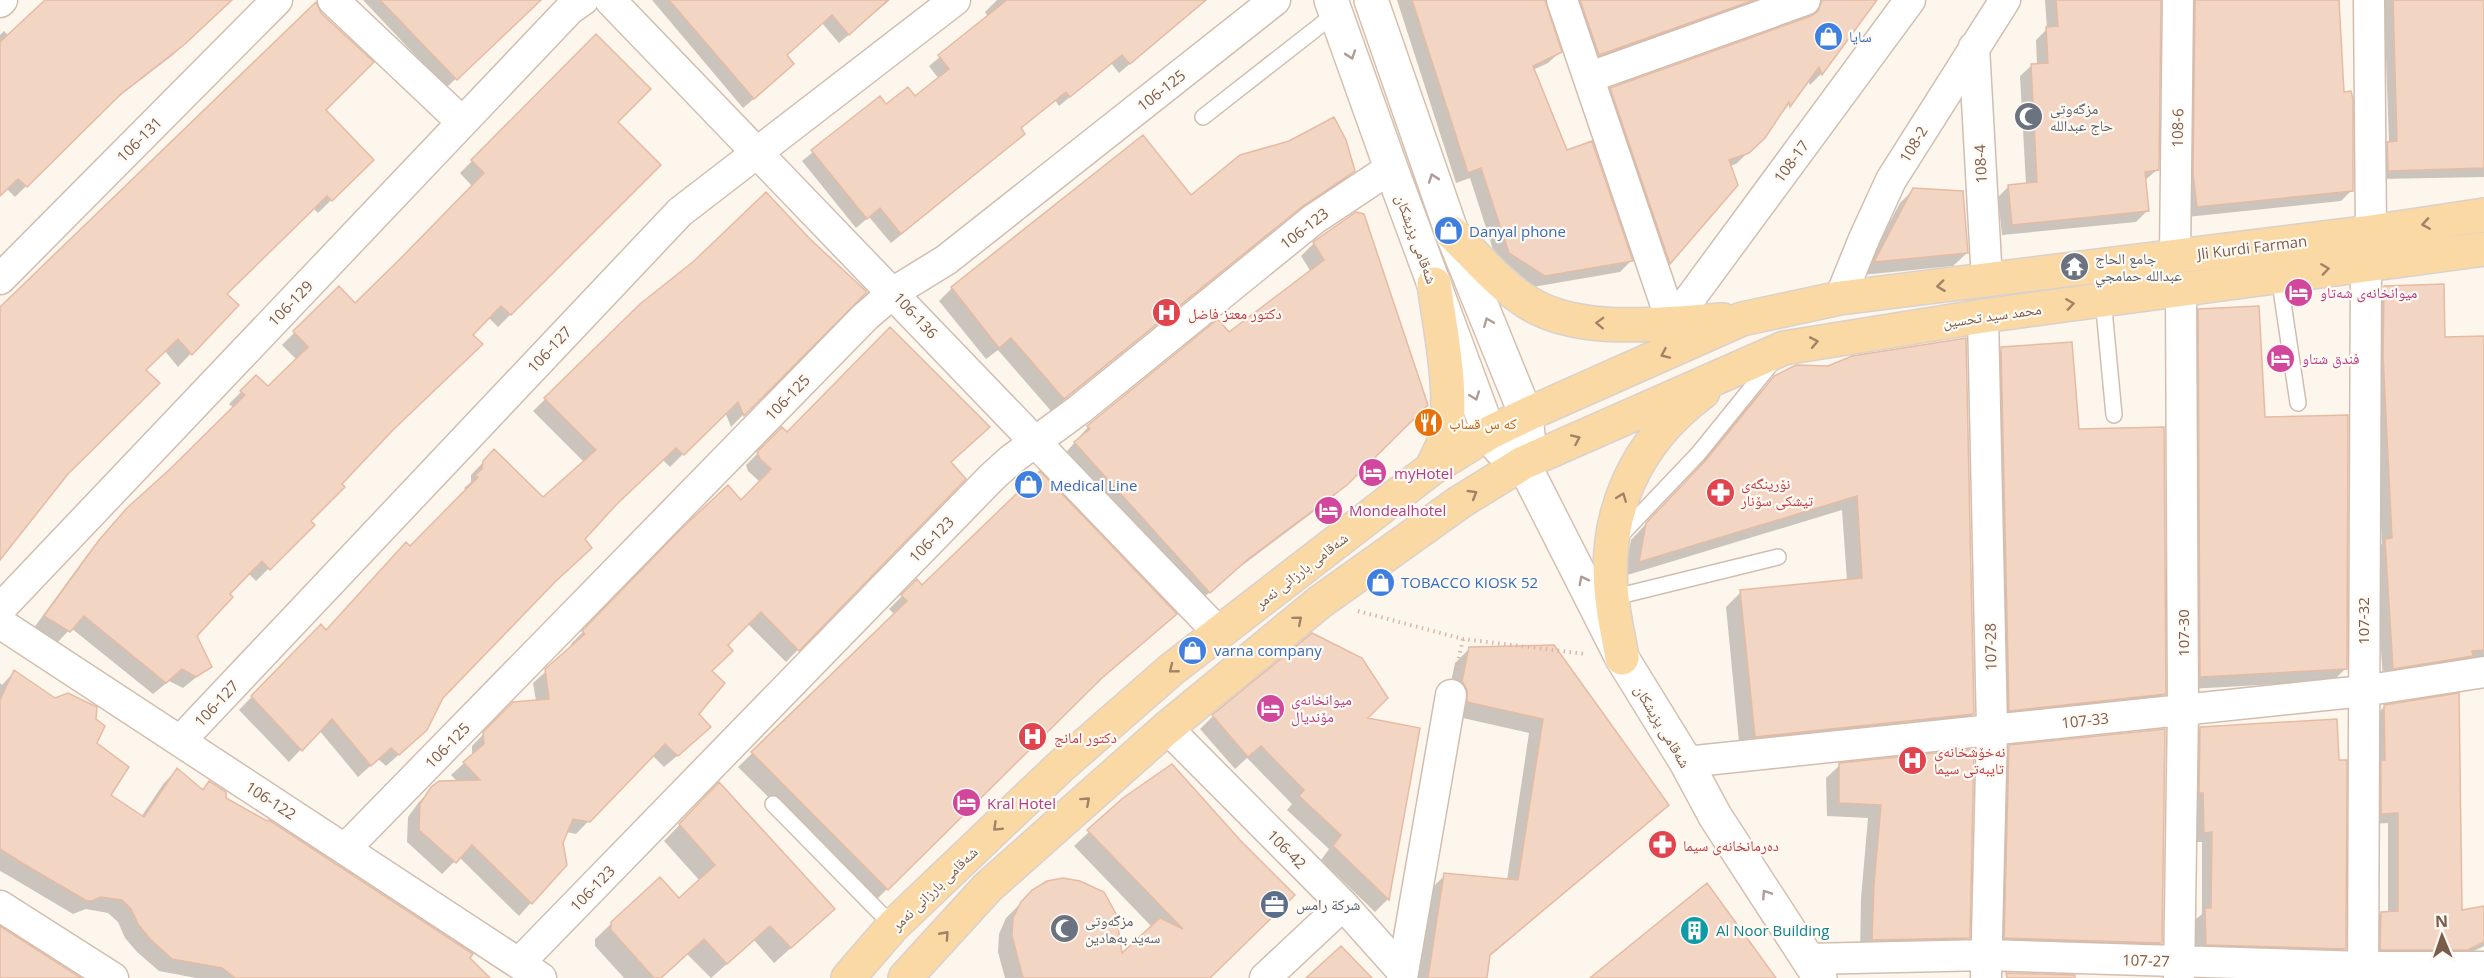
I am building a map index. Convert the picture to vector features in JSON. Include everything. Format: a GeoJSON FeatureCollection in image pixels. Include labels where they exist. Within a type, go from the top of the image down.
{"type":"FeatureCollection","features":[{"type":"Feature","properties":{"kind":"main road"},"geometry":{"type":"LineString","coordinates":[[905,978],[988,887],[1167,728],[1320,602],[1461,501],[1523,463],[1528,435],[1526,416],[1452,233],[1371,0]]}},
{"type":"Feature","properties":{"kind":"main road","name":"شەقامی پزیشکان"},"geometry":{"type":"LineString","coordinates":[[1334,6],[1390,168],[1489,433],[1500,449],[1523,463],[1622,658],[1686,762],[1715,816],[1814,969]]}},
{"type":"Feature","properties":{"kind":"main road","name":"Jli Kurdi Farman"},"geometry":{"type":"LineString","coordinates":[[1840,298],[2371,232],[2484,215]]}},
{"type":"Feature","properties":{"kind":"main road"},"geometry":{"type":"LineString","coordinates":[[1452,233],[1520,297],[1556,316],[1591,323],[1672,323],[1742,319]]}},
{"type":"Feature","properties":{"kind":"main road","name":"محمد سید تحسین"},"geometry":{"type":"LineString","coordinates":[[1523,463],[1740,365],[1784,348],[2103,299],[2484,249]]}},
{"type":"Feature","properties":{"kind":"main road"},"geometry":{"type":"LineString","coordinates":[[1431,469],[1443,444],[1447,421],[1446,384],[1434,285]]}},
{"type":"Feature","properties":{"kind":"main road","name":"شەقامی بارزانی نەمر"},"geometry":{"type":"LineString","coordinates":[[848,978],[893,926],[1061,766],[1172,669],[1431,469],[1489,433],[1742,319],[1840,298]]}},
{"type":"Feature","properties":{"kind":"main road"},"geometry":{"type":"LineString","coordinates":[[1622,658],[1611,598],[1611,546],[1618,507],[1625,489],[1632,472],[1653,438],[1693,400],[1740,365]]}},
{"type":"Feature","properties":{"kind":"street","name":"106-131"},"geometry":{"type":"LineString","coordinates":[[0,279],[277,0]]}},
{"type":"Feature","properties":{"kind":"street"},"geometry":{"type":"LineString","coordinates":[[333,0],[462,122]]}},
{"type":"Feature","properties":{"kind":"street","name":"106-129"},"geometry":{"type":"LineString","coordinates":[[0,609],[570,9],[583,0]]}},
{"type":"Feature","properties":{"kind":"street","name":"106-136"},"geometry":{"type":"LineString","coordinates":[[610,0],[894,292],[1034,442],[1219,633]]}},
{"type":"Feature","properties":{"kind":"street","name":"106-127"},"geometry":{"type":"LineString","coordinates":[[181,740],[668,224],[699,196],[955,0]]}},
{"type":"Feature","properties":{"kind":"street","name":"106-125"},"geometry":{"type":"LineString","coordinates":[[345,849],[865,317],[894,292],[946,260],[1275,0]]}},
{"type":"Feature","properties":{"kind":"street"},"geometry":{"type":"LineString","coordinates":[[1562,0],[1672,323]]}},
{"type":"Feature","properties":{"kind":"street"},"geometry":{"type":"LineString","coordinates":[[1590,77],[1804,0]]}},
{"type":"Feature","properties":{"kind":"street","name":"108-17"},"geometry":{"type":"LineString","coordinates":[[1672,323],[1910,0]]}},
{"type":"Feature","properties":{"kind":"street","name":"108-2"},"geometry":{"type":"LineString","coordinates":[[1840,298],[1864,239],[1892,180],[2004,0]]}},
{"type":"Feature","properties":{"kind":"street","name":"108-6"},"geometry":{"type":"LineString","coordinates":[[2175,256],[2178,0]]}},
{"type":"Feature","properties":{"kind":"street"},"geometry":{"type":"LineString","coordinates":[[2369,0],[2371,232]]}},
{"type":"Feature","properties":{"kind":"street","name":"108-4"},"geometry":{"type":"LineString","coordinates":[[1974,47],[1987,281]]}},
{"type":"Feature","properties":{"kind":"street","name":"106-123"},"geometry":{"type":"LineString","coordinates":[[530,971],[992,477],[1034,442],[1080,409],[1314,219],[1390,168]]}},
{"type":"Feature","properties":{"kind":"street","name":"107-32"},"geometry":{"type":"LineString","coordinates":[[2363,973],[2366,264]]}},
{"type":"Feature","properties":{"kind":"street","name":"107-30"},"geometry":{"type":"LineString","coordinates":[[2179,970],[2183,710],[2181,289]]}},
{"type":"Feature","properties":{"kind":"street","name":"107-28"},"geometry":{"type":"LineString","coordinates":[[1983,316],[1992,729],[1986,966]]}},
{"type":"Feature","properties":{"kind":"street","name":"106-122"},"geometry":{"type":"LineString","coordinates":[[0,623],[530,971]]}},
{"type":"Feature","properties":{"kind":"street","name":"107-33"},"geometry":{"type":"LineString","coordinates":[[1686,762],[2363,691],[2484,672]]}},
{"type":"Feature","properties":{"kind":"street"},"geometry":{"type":"LineString","coordinates":[[1402,975],[1451,695]]}},
{"type":"Feature","properties":{"kind":"street","name":"106-42"},"geometry":{"type":"LineString","coordinates":[[1167,728],[1343,905],[1402,975]]}},
{"type":"Feature","properties":{"kind":"street"},"geometry":{"type":"LineString","coordinates":[[1265,978],[1343,905]]}},
{"type":"Feature","properties":{"kind":"street"},"geometry":{"type":"LineString","coordinates":[[0,906],[113,978]]}},
{"type":"Feature","properties":{"kind":"street","name":"107-27"},"geometry":{"type":"LineString","coordinates":[[1814,969],[1986,966],[2434,973],[2484,968]]}},
{"type":"Feature","properties":{"kind":"lane"},"geometry":{"type":"LineString","coordinates":[[1203,117],[1334,6]]}},
{"type":"Feature","properties":{"kind":"lane"},"geometry":{"type":"LineString","coordinates":[[2279,276],[2298,404]]}},
{"type":"Feature","properties":{"kind":"lane"},"geometry":{"type":"LineString","coordinates":[[2103,299],[2114,415]]}},
{"type":"Feature","properties":{"kind":"lane"},"geometry":{"type":"LineString","coordinates":[[1611,546],[1698,454],[1784,348]]}},
{"type":"Feature","properties":{"kind":"lane"},"geometry":{"type":"LineString","coordinates":[[1611,598],[1778,557]]}},
{"type":"Feature","properties":{"kind":"lane"},"geometry":{"type":"LineString","coordinates":[[773,804],[893,926]]}},
{"type":"Feature","properties":{"kind":"path"},"geometry":{"type":"LineString","coordinates":[[1320,602],[1463,639],[1622,658]]}},
{"type":"Feature","properties":{"kind":"building"},"geometry":{"type":"Polygon","coordinates":[[[45,0],[232,0],[185,44],[121,94],[27,187],[18,179],[0,196],[0,42],[45,0]]]}},
{"type":"Feature","properties":{"kind":"building"},"geometry":{"type":"Polygon","coordinates":[[[380,0],[541,0],[457,80],[380,0]]]}},
{"type":"Feature","properties":{"kind":"building"},"geometry":{"type":"Polygon","coordinates":[[[669,0],[888,0],[849,35],[832,15],[787,55],[794,64],[754,99],[669,0]]]}},
{"type":"Feature","properties":{"kind":"building"},"geometry":{"type":"Polygon","coordinates":[[[1007,0],[1206,0],[1130,64],[1122,55],[1070,97],[1066,92],[1021,128],[1025,134],[901,234],[880,208],[867,219],[811,150],[880,96],[886,104],[908,87],[915,96],[949,69],[938,55],[1007,0]]]}},
{"type":"Feature","properties":{"kind":"building"},"geometry":{"type":"Polygon","coordinates":[[[1412,0],[1545,0],[1562,52],[1533,66],[1567,150],[1592,141],[1633,261],[1545,276],[1509,253],[1481,168],[1468,173],[1412,0]]]}},
{"type":"Feature","properties":{"kind":"building"},"geometry":{"type":"Polygon","coordinates":[[[1580,0],[1754,0],[1599,55],[1580,0]]]}},
{"type":"Feature","properties":{"kind":"building"},"geometry":{"type":"Polygon","coordinates":[[[1822,0],[1877,0],[1822,75],[1819,67],[1790,107],[1789,102],[1765,138],[1749,153],[1729,160],[1738,185],[1670,264],[1610,88],[1811,16],[1818,11],[1822,0]]]}},
{"type":"Feature","properties":{"kind":"building"},"geometry":{"type":"Polygon","coordinates":[[[2056,0],[2161,0],[2159,170],[2145,172],[2149,211],[2012,225],[2008,185],[2037,182],[2031,64],[2048,63],[2046,27],[2058,26],[2056,0]]]}},
{"type":"Feature","properties":{"kind":"building"},"geometry":{"type":"Polygon","coordinates":[[[2195,0],[2339,0],[2344,92],[2351,91],[2353,99],[2353,191],[2197,207],[2193,173],[2195,0]]]}},
{"type":"Feature","properties":{"kind":"building"},"geometry":{"type":"Polygon","coordinates":[[[2393,0],[2484,0],[2484,168],[2388,171],[2387,142],[2397,141],[2393,0]]]}},
{"type":"Feature","properties":{"kind":"building"},"geometry":{"type":"Polygon","coordinates":[[[316,2],[321,13],[374,62],[326,110],[374,160],[332,201],[327,196],[227,294],[239,305],[192,355],[178,339],[146,370],[160,383],[68,474],[0,560],[0,307],[316,2]]]}},
{"type":"Feature","properties":{"kind":"building"},"geometry":{"type":"Polygon","coordinates":[[[596,34],[651,89],[618,122],[661,165],[511,315],[501,306],[473,335],[483,344],[393,430],[342,484],[345,487],[311,521],[315,525],[270,570],[262,561],[230,594],[233,597],[197,636],[212,667],[196,677],[182,669],[166,683],[84,616],[70,632],[44,616],[99,540],[127,508],[245,395],[240,391],[256,375],[268,386],[308,347],[293,331],[339,286],[355,303],[400,259],[484,173],[471,160],[596,34]]]}},
{"type":"Feature","properties":{"kind":"building"},"geometry":{"type":"Polygon","coordinates":[[[1334,117],[1346,140],[1355,171],[1303,206],[1064,399],[1011,338],[999,348],[951,287],[1143,135],[1191,195],[1240,155],[1289,141],[1334,117]]]}},
{"type":"Feature","properties":{"kind":"building"},"geometry":{"type":"Polygon","coordinates":[[[1913,188],[1963,191],[1968,253],[1874,262],[1913,188]]]}},
{"type":"Feature","properties":{"kind":"building"},"geometry":{"type":"Polygon","coordinates":[[[766,192],[810,239],[867,292],[744,416],[738,402],[684,455],[676,448],[616,505],[585,539],[592,548],[556,581],[443,698],[427,730],[399,755],[391,748],[371,766],[332,719],[302,751],[251,696],[321,624],[326,630],[406,542],[410,546],[478,477],[475,475],[482,469],[483,461],[494,449],[543,497],[596,450],[544,398],[640,304],[694,261],[766,192]]]}},
{"type":"Feature","properties":{"kind":"building"},"geometry":{"type":"Polygon","coordinates":[[[1356,212],[1364,214],[1428,405],[1347,485],[1247,560],[1210,593],[1074,442],[1090,429],[1087,426],[1218,319],[1229,332],[1324,260],[1313,242],[1356,212]]]}},
{"type":"Feature","properties":{"kind":"building"},"geometry":{"type":"Polygon","coordinates":[[[2444,284],[2445,337],[2484,336],[2484,650],[2472,651],[2473,656],[2393,669],[2385,539],[2392,538],[2383,355],[2384,286],[2444,284]]]}},
{"type":"Feature","properties":{"kind":"building"},"geometry":{"type":"Polygon","coordinates":[[[2259,306],[2265,417],[2348,415],[2347,669],[2200,677],[2198,309],[2259,306]]]}},
{"type":"Feature","properties":{"kind":"building"},"geometry":{"type":"Polygon","coordinates":[[[890,327],[990,427],[951,462],[966,479],[799,651],[761,612],[728,645],[733,651],[712,671],[725,683],[699,714],[711,727],[678,756],[665,744],[590,822],[573,819],[563,843],[567,865],[532,904],[472,845],[456,863],[419,830],[420,804],[431,787],[439,781],[480,780],[463,762],[484,744],[483,732],[513,702],[549,699],[545,669],[585,634],[582,631],[680,530],[728,485],[741,500],[771,469],[760,459],[757,452],[782,427],[787,432],[890,327]]]}},
{"type":"Feature","properties":{"kind":"building"},"geometry":{"type":"Polygon","coordinates":[[[1966,338],[1974,714],[1755,737],[1740,590],[1862,578],[1857,496],[1639,562],[1646,523],[1706,460],[1774,376],[1796,365],[1828,366],[1852,356],[1966,338]]]}},
{"type":"Feature","properties":{"kind":"building"},"geometry":{"type":"Polygon","coordinates":[[[2072,342],[2079,429],[2164,427],[2166,694],[2009,711],[2001,347],[2072,342]]]}},
{"type":"Feature","properties":{"kind":"building"},"geometry":{"type":"Polygon","coordinates":[[[1040,471],[1177,614],[1102,678],[888,890],[751,752],[907,601],[901,595],[917,579],[922,585],[1040,471]]]}},
{"type":"Feature","properties":{"kind":"building"},"geometry":{"type":"Polygon","coordinates":[[[1312,633],[1362,658],[1388,698],[1368,718],[1420,728],[1389,900],[1333,846],[1341,835],[1299,796],[1304,790],[1261,746],[1248,757],[1212,715],[1312,633]]]}},
{"type":"Feature","properties":{"kind":"building"},"geometry":{"type":"Polygon","coordinates":[[[1554,645],[1669,805],[1490,955],[1487,978],[1428,978],[1444,873],[1518,880],[1543,719],[1467,702],[1467,690],[1462,681],[1469,647],[1554,645]]]}},
{"type":"Feature","properties":{"kind":"building"},"geometry":{"type":"Polygon","coordinates":[[[14,670],[55,698],[68,693],[97,707],[96,719],[105,726],[97,743],[129,767],[111,795],[144,817],[177,768],[203,790],[209,781],[226,792],[226,798],[267,821],[269,820],[473,954],[470,958],[490,978],[235,978],[222,968],[172,959],[150,939],[138,924],[131,909],[122,900],[101,897],[87,901],[0,849],[0,700],[14,670]]]}},
{"type":"Feature","properties":{"kind":"building"},"geometry":{"type":"Polygon","coordinates":[[[2459,693],[2462,910],[2484,906],[2484,942],[2468,950],[2380,950],[2381,912],[2398,911],[2398,813],[2381,814],[2381,760],[2385,760],[2384,705],[2459,693]]]}},
{"type":"Feature","properties":{"kind":"building"},"geometry":{"type":"Polygon","coordinates":[[[2337,719],[2339,760],[2347,760],[2346,949],[2206,945],[2205,908],[2211,908],[2212,832],[2204,833],[2203,793],[2199,793],[2200,727],[2337,719]]]}},
{"type":"Feature","properties":{"kind":"building"},"geometry":{"type":"Polygon","coordinates":[[[2165,729],[2162,943],[2004,938],[2009,745],[2165,729]]]}},
{"type":"Feature","properties":{"kind":"building"},"geometry":{"type":"Polygon","coordinates":[[[1974,749],[1970,938],[1872,940],[1881,805],[1839,803],[1839,763],[1974,749]]]}},
{"type":"Feature","properties":{"kind":"building"},"geometry":{"type":"Polygon","coordinates":[[[1172,764],[1240,840],[1295,895],[1210,978],[1023,978],[1012,936],[1013,918],[1021,902],[1032,890],[1047,881],[1063,878],[1080,881],[1104,892],[1116,914],[1122,953],[1160,918],[1183,929],[1087,830],[1123,798],[1172,764]]]}},
{"type":"Feature","properties":{"kind":"building"},"geometry":{"type":"Polygon","coordinates":[[[719,782],[835,909],[791,948],[770,926],[727,964],[704,939],[661,978],[654,978],[611,930],[611,922],[660,877],[679,898],[715,865],[679,824],[719,782]]]}},
{"type":"Feature","properties":{"kind":"building","name":"Al Noor Building"},"geometry":{"type":"Polygon","coordinates":[[[1707,883],[1776,978],[1590,978],[1707,883]]]}},
{"type":"Feature","properties":{"kind":"building"},"geometry":{"type":"Polygon","coordinates":[[[0,926],[81,978],[0,978],[0,926]]]}},
{"type":"Feature","properties":{"kind":"building"},"geometry":{"type":"Polygon","coordinates":[[[1341,946],[1372,978],[1306,978],[1341,946]]]}},
{"type":"Feature","properties":{"kind":"building"},"geometry":{"type":"Polygon","coordinates":[[[2006,973],[2075,975],[2075,978],[2007,978],[2006,973]]]}},
{"type":"Feature","properties":{"kind":"place","name":"سايا"},"geometry":{"type":"Point","coordinates":[1828,36]}},
{"type":"Feature","properties":{"kind":"place","name":"مزگەوتی حاج عبدالله"},"geometry":{"type":"Point","coordinates":[2029,117]}},
{"type":"Feature","properties":{"kind":"place","name":"Danyal phone"},"geometry":{"type":"Point","coordinates":[1448,231]}},
{"type":"Feature","properties":{"kind":"place","name":"جامع الحاج عبدالله حمامجي"},"geometry":{"type":"Point","coordinates":[2074,267]}},
{"type":"Feature","properties":{"kind":"place","name":"میوانخانەی شەتاو"},"geometry":{"type":"Point","coordinates":[2299,292]}},
{"type":"Feature","properties":{"kind":"place","name":"دكتور معتز فاضل"},"geometry":{"type":"Point","coordinates":[1167,313]}},
{"type":"Feature","properties":{"kind":"place","name":"فندق شتاو"},"geometry":{"type":"Point","coordinates":[2281,358]}},
{"type":"Feature","properties":{"kind":"place","name":"كه س قساب"},"geometry":{"type":"Point","coordinates":[1428,423]}},
{"type":"Feature","properties":{"kind":"place","name":"myHotel"},"geometry":{"type":"Point","coordinates":[1373,473]}},
{"type":"Feature","properties":{"kind":"place","name":"Medical Line"},"geometry":{"type":"Point","coordinates":[1029,485]}},
{"type":"Feature","properties":{"kind":"place","name":"نۆرینگەی تیشکی سۆنار"},"geometry":{"type":"Point","coordinates":[1720,492]}},
{"type":"Feature","properties":{"kind":"place","name":"Mondealhotel"},"geometry":{"type":"Point","coordinates":[1328,510]}},
{"type":"Feature","properties":{"kind":"place","name":"TOBACCO KIOSK 52"},"geometry":{"type":"Point","coordinates":[1380,582]}},
{"type":"Feature","properties":{"kind":"place","name":"varna company"},"geometry":{"type":"Point","coordinates":[1193,650]}},
{"type":"Feature","properties":{"kind":"place","name":"میوانخانەی مۆندیال"},"geometry":{"type":"Point","coordinates":[1270,708]}},
{"type":"Feature","properties":{"kind":"place","name":"دكتور امانج"},"geometry":{"type":"Point","coordinates":[1033,737]}},
{"type":"Feature","properties":{"kind":"place","name":"نەخۆشخانەی تایبەتی سیما"},"geometry":{"type":"Point","coordinates":[1913,760]}},
{"type":"Feature","properties":{"kind":"place","name":"Kral Hotel"},"geometry":{"type":"Point","coordinates":[966,803]}},
{"type":"Feature","properties":{"kind":"place","name":"دەرمانخانەی سیما"},"geometry":{"type":"Point","coordinates":[1662,845]}},
{"type":"Feature","properties":{"kind":"place","name":"شركة رامس"},"geometry":{"type":"Point","coordinates":[1275,904]}},
{"type":"Feature","properties":{"kind":"place","name":"مزگەوتی سەید بەهادین"},"geometry":{"type":"Point","coordinates":[1064,929]}},
{"type":"Feature","properties":{"kind":"place","name":"Al Noor Building"},"geometry":{"type":"Point","coordinates":[1695,930]}}]}
